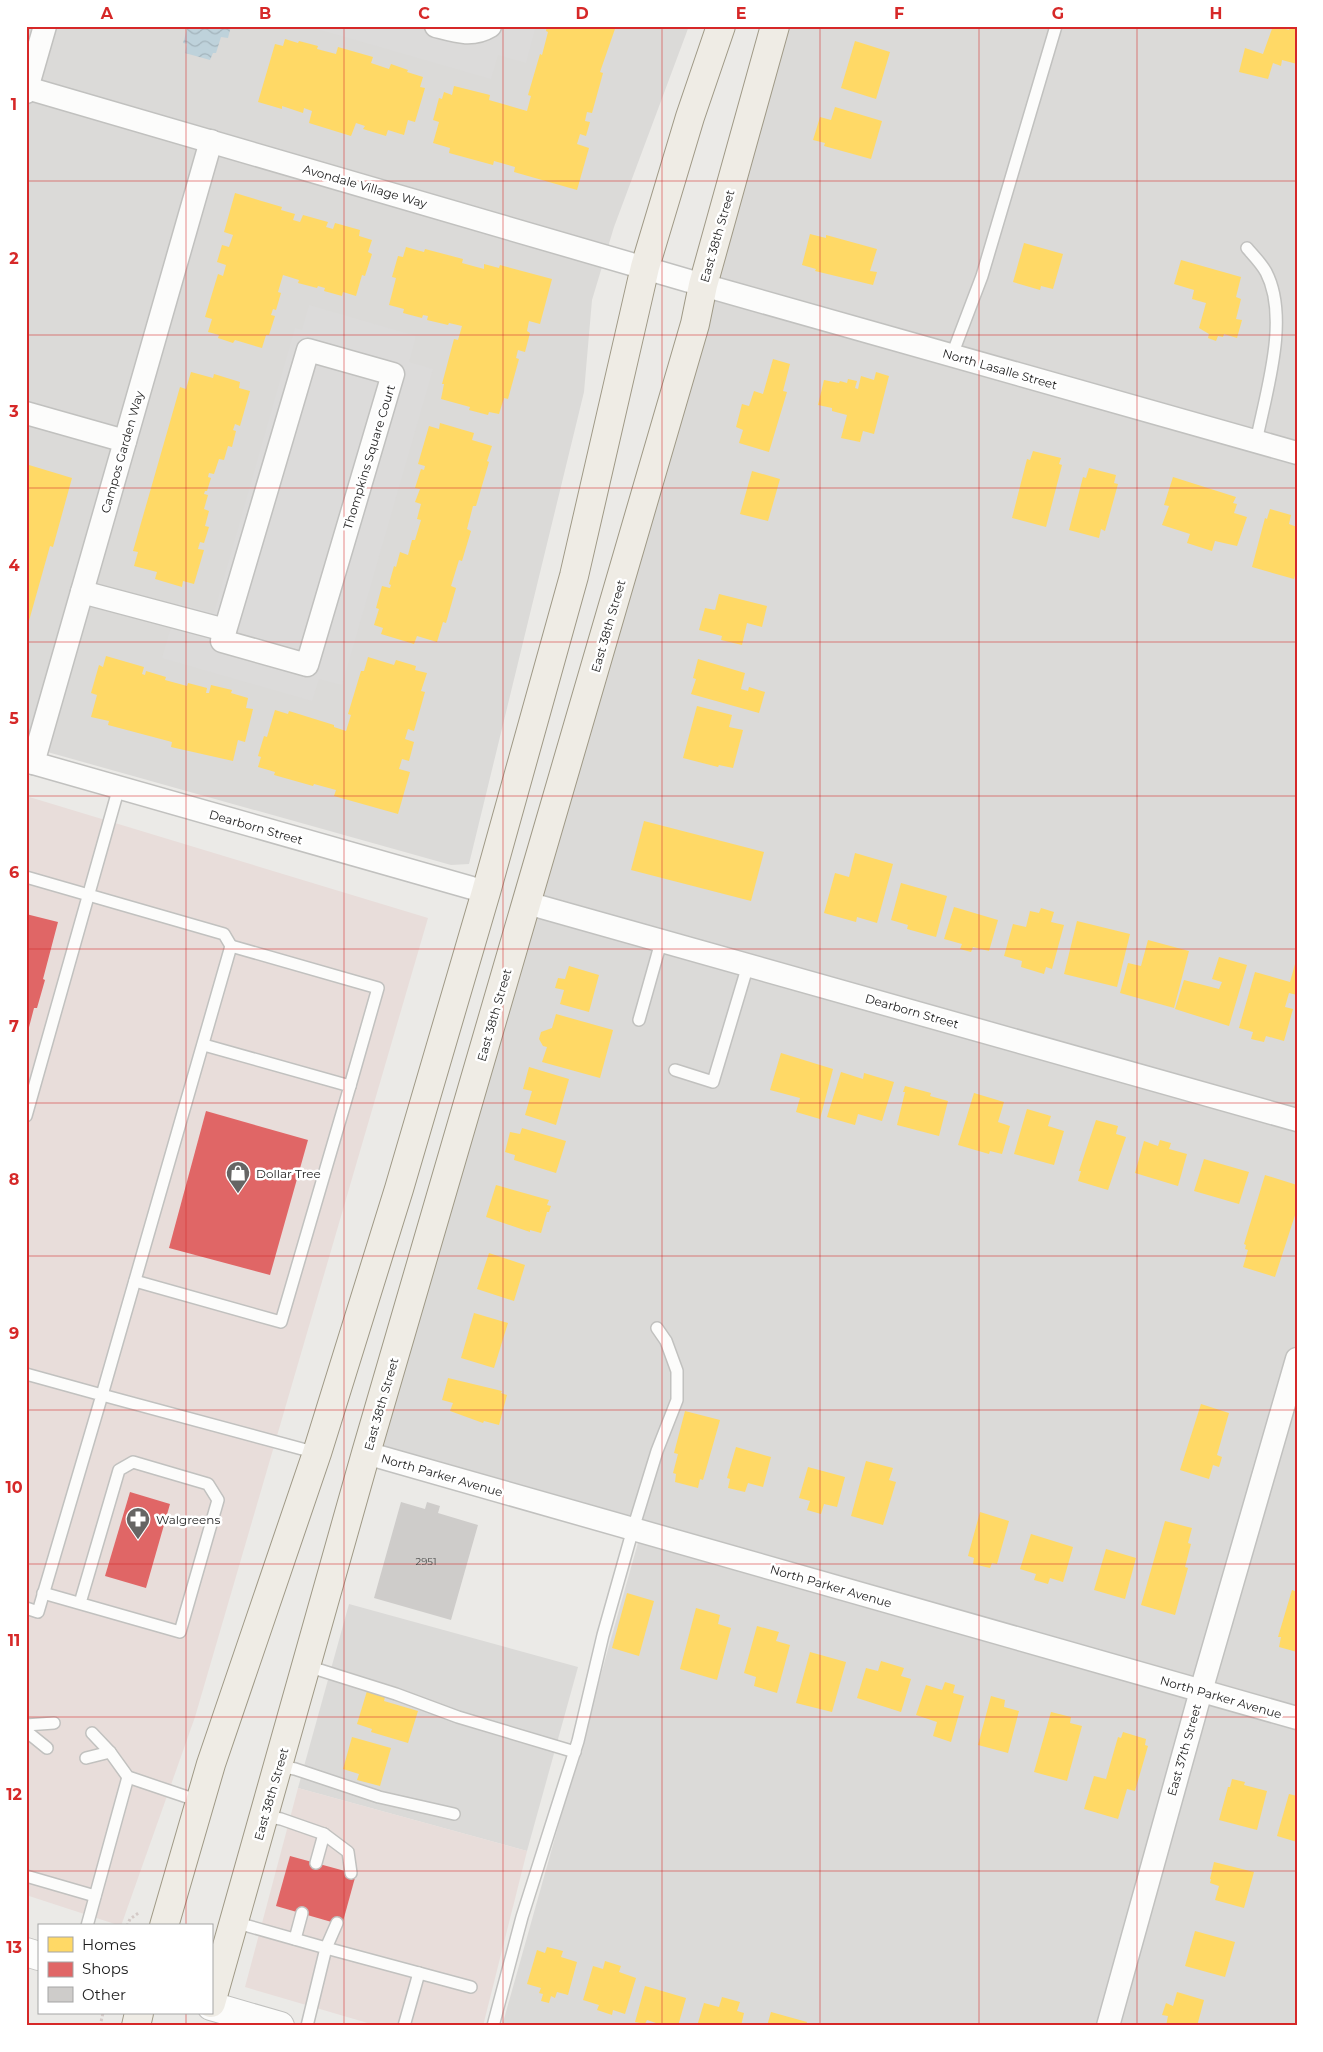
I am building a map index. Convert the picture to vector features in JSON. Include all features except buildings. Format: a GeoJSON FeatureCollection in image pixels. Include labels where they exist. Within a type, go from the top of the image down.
{"type":"FeatureCollection","features":[{"type":"Feature","properties":{"kind":"main road"},"geometry":{"type":"LineString","coordinates":[[165,1924],[199,1801],[317,1453],[486,892],[574,576],[646,267],[690,117],[721,26]]}},
{"type":"Feature","properties":{"kind":"main road","name":"East 38th Street"},"geometry":{"type":"LineString","coordinates":[[212,2001],[366,1454],[695,324],[703,285],[775,26]]}},
{"type":"Feature","properties":{"kind":"main road"},"geometry":{"type":"LineString","coordinates":[[136,2026],[140,2014]]}},
{"type":"Feature","properties":{"kind":"main road"},"geometry":{"type":"LineString","coordinates":[[205,2026],[209,2014]]}},
{"type":"Feature","properties":{"kind":"street"},"geometry":{"type":"LineString","coordinates":[[27,90],[45,26]]}},
{"type":"Feature","properties":{"kind":"street"},"geometry":{"type":"LineString","coordinates":[[436,26],[468,33],[480,32],[490,26]]}},
{"type":"Feature","properties":{"kind":"street","name":"Avondale Village Way"},"geometry":{"type":"LineString","coordinates":[[27,90],[211,141],[703,285]]}},
{"type":"Feature","properties":{"kind":"street","name":"Campos Garden Way"},"geometry":{"type":"LineString","coordinates":[[30,762],[82,592],[211,141]]}},
{"type":"Feature","properties":{"kind":"street","name":"North Lasalle Street"},"geometry":{"type":"LineString","coordinates":[[703,285],[1297,453]]}},
{"type":"Feature","properties":{"kind":"street","name":"Thompkins Square Court"},"geometry":{"type":"LineString","coordinates":[[308,350],[394,374],[307,665],[222,641],[225,630],[308,350]]}},
{"type":"Feature","properties":{"kind":"street"},"geometry":{"type":"LineString","coordinates":[[26,413],[125,441]]}},
{"type":"Feature","properties":{"kind":"street"},"geometry":{"type":"LineString","coordinates":[[82,592],[225,630]]}},
{"type":"Feature","properties":{"kind":"street","name":"Dearborn Street"},"geometry":{"type":"LineString","coordinates":[[30,762],[486,892]]}},
{"type":"Feature","properties":{"kind":"street","name":"Dearborn Street"},"geometry":{"type":"LineString","coordinates":[[527,903],[1297,1120]]}},
{"type":"Feature","properties":{"kind":"street","name":"East 37th Street"},"geometry":{"type":"LineString","coordinates":[[1108,2026],[1200,1691],[1297,1359]]}},
{"type":"Feature","properties":{"kind":"street","name":"North Parker Avenue"},"geometry":{"type":"LineString","coordinates":[[366,1454],[1297,1718]]}},
{"type":"Feature","properties":{"kind":"street"},"geometry":{"type":"LineString","coordinates":[[26,1952],[38,1956]]}},
{"type":"Feature","properties":{"kind":"street"},"geometry":{"type":"LineString","coordinates":[[212,2005],[280,2026]]}},
{"type":"Feature","properties":{"kind":"lane"},"geometry":{"type":"LineString","coordinates":[[952,355],[982,276],[1056,26]]}},
{"type":"Feature","properties":{"kind":"lane"},"geometry":{"type":"LineString","coordinates":[[1247,248],[1266,271],[1276,302],[1277,332],[1256,442]]}},
{"type":"Feature","properties":{"kind":"lane"},"geometry":{"type":"LineString","coordinates":[[26,1116],[119,787]]}},
{"type":"Feature","properties":{"kind":"lane"},"geometry":{"type":"LineString","coordinates":[[26,877],[224,934],[231,946],[378,988],[281,1322],[135,1281]]}},
{"type":"Feature","properties":{"kind":"lane"},"geometry":{"type":"LineString","coordinates":[[639,1020],[661,942]]}},
{"type":"Feature","properties":{"kind":"lane"},"geometry":{"type":"LineString","coordinates":[[26,1608],[38,1612],[204,1045],[231,946]]}},
{"type":"Feature","properties":{"kind":"lane"},"geometry":{"type":"LineString","coordinates":[[675,1070],[713,1082],[748,965]]}},
{"type":"Feature","properties":{"kind":"lane"},"geometry":{"type":"LineString","coordinates":[[204,1045],[350,1086]]}},
{"type":"Feature","properties":{"kind":"lane"},"geometry":{"type":"LineString","coordinates":[[493,2026],[522,1917],[575,1752],[603,1635],[633,1529],[657,1451],[677,1400],[677,1371],[666,1341],[657,1328]]}},
{"type":"Feature","properties":{"kind":"lane"},"geometry":{"type":"LineString","coordinates":[[26,1374],[317,1453]]}},
{"type":"Feature","properties":{"kind":"lane"},"geometry":{"type":"LineString","coordinates":[[43,1594],[180,1632],[218,1500],[208,1484],[133,1462],[120,1470],[80,1603]]}},
{"type":"Feature","properties":{"kind":"lane"},"geometry":{"type":"LineString","coordinates":[[307,1666],[396,1694],[458,1718],[575,1752]]}},
{"type":"Feature","properties":{"kind":"lane"},"geometry":{"type":"LineString","coordinates":[[26,1725],[54,1723]]}},
{"type":"Feature","properties":{"kind":"lane"},"geometry":{"type":"LineString","coordinates":[[26,1732],[47,1748]]}},
{"type":"Feature","properties":{"kind":"lane"},"geometry":{"type":"LineString","coordinates":[[92,1734],[110,1752],[128,1777],[199,1801]]}},
{"type":"Feature","properties":{"kind":"lane"},"geometry":{"type":"LineString","coordinates":[[86,1758],[110,1752]]}},
{"type":"Feature","properties":{"kind":"lane"},"geometry":{"type":"LineString","coordinates":[[278,1766],[295,1769],[379,1797],[454,1814]]}},
{"type":"Feature","properties":{"kind":"lane"},"geometry":{"type":"LineString","coordinates":[[88,1924],[128,1777]]}},
{"type":"Feature","properties":{"kind":"lane"},"geometry":{"type":"LineString","coordinates":[[264,1816],[281,1819],[324,1834],[348,1852],[351,1873]]}},
{"type":"Feature","properties":{"kind":"lane"},"geometry":{"type":"LineString","coordinates":[[316,1863],[324,1834]]}},
{"type":"Feature","properties":{"kind":"lane"},"geometry":{"type":"LineString","coordinates":[[26,1876],[95,1896]]}},
{"type":"Feature","properties":{"kind":"lane"},"geometry":{"type":"LineString","coordinates":[[295,1939],[302,1913]]}},
{"type":"Feature","properties":{"kind":"lane"},"geometry":{"type":"LineString","coordinates":[[234,1922],[471,1987]]}},
{"type":"Feature","properties":{"kind":"lane"},"geometry":{"type":"LineString","coordinates":[[308,2026],[326,1948],[337,1923]]}},
{"type":"Feature","properties":{"kind":"lane"},"geometry":{"type":"LineString","coordinates":[[404,2026],[419,1973]]}},
{"type":"Feature","properties":{"kind":"shaded area"},"geometry":{"type":"Polygon","coordinates":[[[26,26],[689,26],[614,227],[592,300],[584,392],[469,864],[451,865],[26,746],[26,26]]]}},
{"type":"Feature","properties":{"kind":"shaded area"},"geometry":{"type":"Polygon","coordinates":[[[307,26],[536,26],[526,63],[498,55],[491,79],[307,26]]]}},
{"type":"Feature","properties":{"kind":"shaded area"},"geometry":{"type":"Polygon","coordinates":[[[784,26],[1297,26],[1297,2026],[502,2026],[643,1525],[373,1444],[784,26]]]}},
{"type":"Feature","properties":{"kind":"shaded area"},"geometry":{"type":"Polygon","coordinates":[[[309,305],[416,336],[409,362],[433,369],[342,685],[319,679],[312,701],[162,658],[178,603],[214,613],[295,328],[302,330],[309,305]]]}},
{"type":"Feature","properties":{"kind":"shaded area"},"geometry":{"type":"Polygon","coordinates":[[[26,796],[428,918],[195,1717],[122,1924],[115,1924],[26,1895],[26,796]]]}},
{"type":"Feature","properties":{"kind":"shaded area"},"geometry":{"type":"Polygon","coordinates":[[[349,1604],[578,1667],[527,1851],[298,1788],[349,1604]]]}},
{"type":"Feature","properties":{"kind":"shaded area"},"geometry":{"type":"Polygon","coordinates":[[[298,1788],[527,1851],[483,2026],[378,2026],[245,1987],[298,1788]]]}},
{"type":"Feature","properties":{"kind":"water"},"geometry":{"type":"Polygon","coordinates":[[[188,26],[231,26],[228,38],[221,37],[216,53],[213,53],[210,60],[185,53],[187,44],[183,43],[188,26]]]}},
{"type":"Feature","properties":{"kind":"place","name":"Dollar Tree"},"geometry":{"type":"Point","coordinates":[238,1194]}},
{"type":"Feature","properties":{"kind":"place","name":"Walgreens"},"geometry":{"type":"Point","coordinates":[138,1540]}}]}
